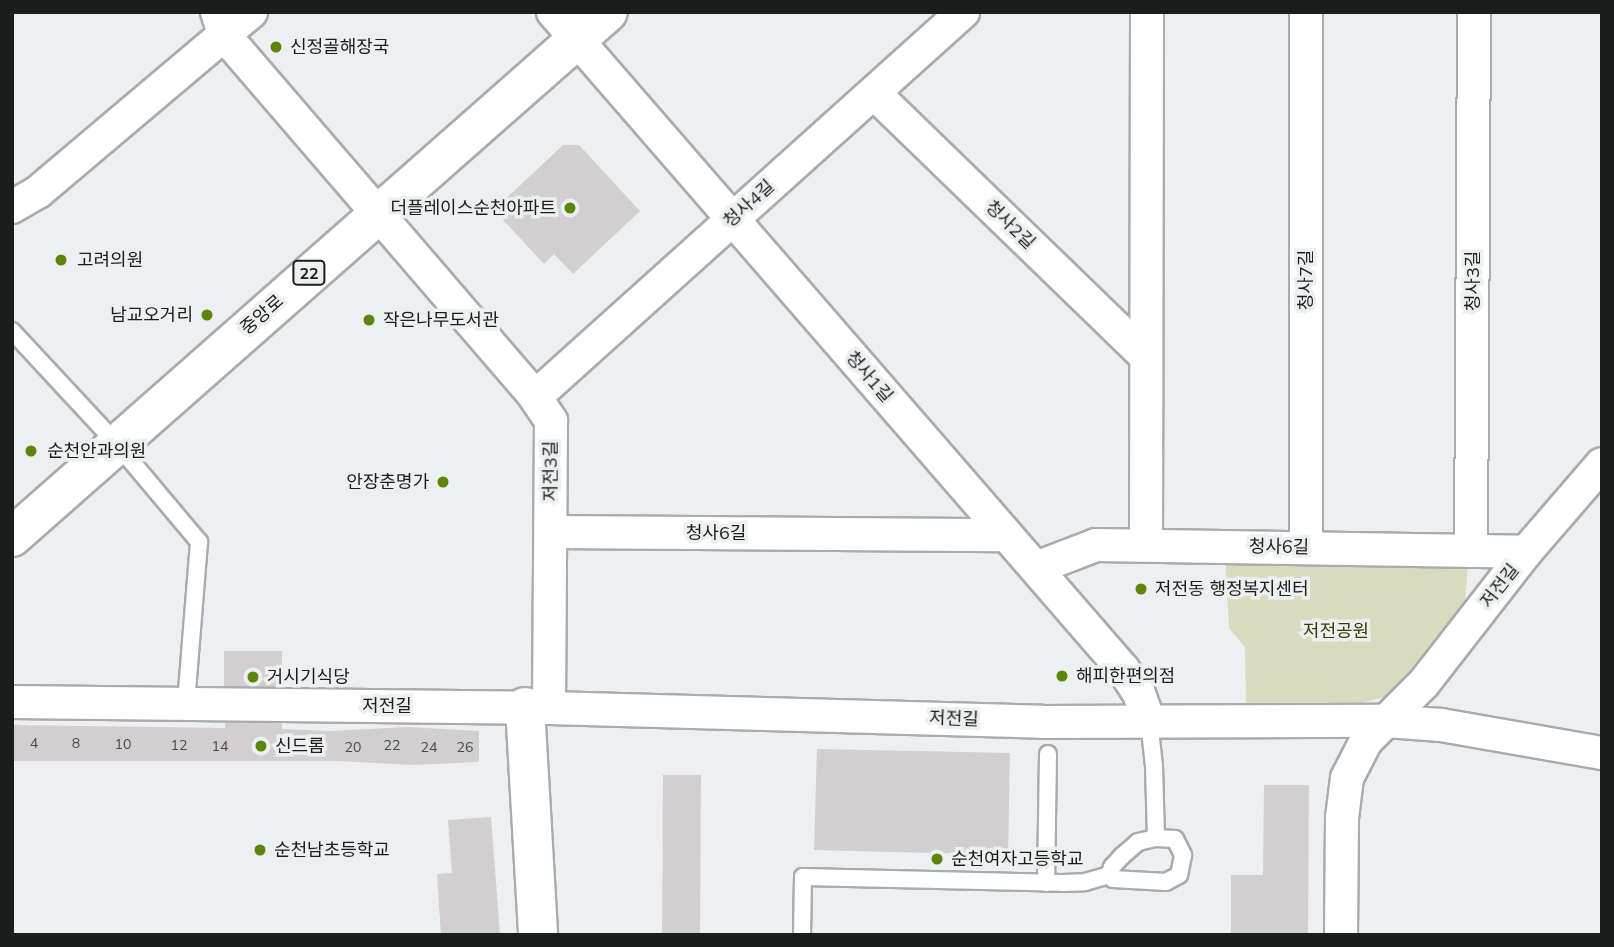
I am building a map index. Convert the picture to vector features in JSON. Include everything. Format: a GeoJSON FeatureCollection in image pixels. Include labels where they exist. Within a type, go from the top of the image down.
{"type":"FeatureCollection","features":[{"type":"Feature","properties":{"kind":"main road","name":"중앙로"},"geometry":{"type":"LineString","coordinates":[[12,537],[375,215],[565,26],[608,12]]}},
{"type":"Feature","properties":{"kind":"main road","name":"저전3길"},"geometry":{"type":"LineString","coordinates":[[537,707],[538,935]]}},
{"type":"Feature","properties":{"kind":"street"},"geometry":{"type":"LineString","coordinates":[[12,207],[38,192],[221,24],[251,12]]}},
{"type":"Feature","properties":{"kind":"street","name":"청사4길"},"geometry":{"type":"LineString","coordinates":[[535,397],[964,12]]}},
{"type":"Feature","properties":{"kind":"street"},"geometry":{"type":"LineString","coordinates":[[1146,544],[1147,12]]}},
{"type":"Feature","properties":{"kind":"street","name":"청사7길"},"geometry":{"type":"LineString","coordinates":[[1306,12],[1306,547]]}},
{"type":"Feature","properties":{"kind":"street","name":"청사3길"},"geometry":{"type":"LineString","coordinates":[[1471,551],[1474,12]]}},
{"type":"Feature","properties":{"kind":"street","name":"저전3길"},"geometry":{"type":"LineString","coordinates":[[221,24],[375,215],[535,397],[551,421],[551,532],[537,707]]}},
{"type":"Feature","properties":{"kind":"street","name":"청사1길"},"geometry":{"type":"LineString","coordinates":[[565,26],[1123,669],[1139,694],[1149,721]]}},
{"type":"Feature","properties":{"kind":"street","name":"청사2길"},"geometry":{"type":"LineString","coordinates":[[874,93],[1146,358]]}},
{"type":"Feature","properties":{"kind":"street","name":"저전길"},"geometry":{"type":"LineString","coordinates":[[12,702],[537,707],[1043,722],[1386,721],[1424,683],[1526,552],[1602,464]]}},
{"type":"Feature","properties":{"kind":"street","name":"청사6길"},"geometry":{"type":"LineString","coordinates":[[551,532],[1006,535]]}},
{"type":"Feature","properties":{"kind":"street","name":"청사6길"},"geometry":{"type":"LineString","coordinates":[[1036,568],[1096,545],[1526,552]]}},
{"type":"Feature","properties":{"kind":"street"},"geometry":{"type":"LineString","coordinates":[[1341,935],[1342,818],[1346,778],[1366,741],[1386,721],[1441,725],[1602,753]]}},
{"type":"Feature","properties":{"kind":"lane"},"geometry":{"type":"LineString","coordinates":[[12,331],[116,443],[199,542],[186,705]]}},
{"type":"Feature","properties":{"kind":"lane"},"geometry":{"type":"LineString","coordinates":[[1149,721],[1154,766],[1156,838]]}},
{"type":"Feature","properties":{"kind":"lane"},"geometry":{"type":"LineString","coordinates":[[1046,883],[1048,754]]}},
{"type":"Feature","properties":{"kind":"lane"},"geometry":{"type":"LineString","coordinates":[[1156,838],[1175,839],[1183,855],[1180,875],[1166,882],[1113,879],[1109,875],[1112,867],[1138,842],[1156,838]]}},
{"type":"Feature","properties":{"kind":"lane"},"geometry":{"type":"LineString","coordinates":[[802,935],[803,877],[1046,883],[1085,882],[1109,875]]}},
{"type":"Feature","properties":{"kind":"green space","name":"저전공원"},"geometry":{"type":"Polygon","coordinates":[[[1225,552],[1468,566],[1465,601],[1389,696],[1344,707],[1246,707],[1245,647],[1229,628],[1225,552]]]}},
{"type":"Feature","properties":{"kind":"building","name":"더플레이스순천아파트"},"geometry":{"type":"Polygon","coordinates":[[[563,145],[579,145],[640,211],[573,274],[554,254],[544,264],[503,220],[510,214],[500,204],[563,145]]]}},
{"type":"Feature","properties":{"kind":"building"},"geometry":{"type":"Polygon","coordinates":[[[224,651],[282,651],[282,687],[224,686],[224,651]]]}},
{"type":"Feature","properties":{"kind":"building"},"geometry":{"type":"Polygon","coordinates":[[[225,723],[282,723],[282,729],[331,731],[408,727],[479,731],[479,762],[413,765],[337,761],[12,761],[12,725],[225,728],[225,723]]]}},
{"type":"Feature","properties":{"kind":"building"},"geometry":{"type":"Polygon","coordinates":[[[817,749],[1010,753],[1008,855],[814,850],[817,749]]]}},
{"type":"Feature","properties":{"kind":"building"},"geometry":{"type":"Polygon","coordinates":[[[663,775],[701,775],[700,935],[662,935],[663,775]]]}},
{"type":"Feature","properties":{"kind":"building"},"geometry":{"type":"Polygon","coordinates":[[[1264,785],[1309,785],[1308,935],[1231,935],[1231,875],[1263,875],[1264,785]]]}},
{"type":"Feature","properties":{"kind":"building"},"geometry":{"type":"Polygon","coordinates":[[[491,817],[500,935],[441,935],[437,874],[452,873],[448,820],[491,817]]]}},
{"type":"Feature","properties":{"kind":"place","name":"신정골해장국"},"geometry":{"type":"Point","coordinates":[276,47]}},
{"type":"Feature","properties":{"kind":"place","name":"더플레이스순천아파트"},"geometry":{"type":"Point","coordinates":[570,208]}},
{"type":"Feature","properties":{"kind":"place","name":"고려의원"},"geometry":{"type":"Point","coordinates":[61,260]}},
{"type":"Feature","properties":{"kind":"place","name":"남교오거리"},"geometry":{"type":"Point","coordinates":[207,315]}},
{"type":"Feature","properties":{"kind":"place","name":"작은나무도서관"},"geometry":{"type":"Point","coordinates":[369,320]}},
{"type":"Feature","properties":{"kind":"place","name":"순천안과의원"},"geometry":{"type":"Point","coordinates":[31,451]}},
{"type":"Feature","properties":{"kind":"place","name":"안장춘명가"},"geometry":{"type":"Point","coordinates":[443,482]}},
{"type":"Feature","properties":{"kind":"place","name":"저전동 행정복지센터"},"geometry":{"type":"Point","coordinates":[1141,589]}},
{"type":"Feature","properties":{"kind":"place","name":"해피한편의점"},"geometry":{"type":"Point","coordinates":[1062,676]}},
{"type":"Feature","properties":{"kind":"place","name":"거시기식당"},"geometry":{"type":"Point","coordinates":[253,677]}},
{"type":"Feature","properties":{"kind":"place","name":"신드롬"},"geometry":{"type":"Point","coordinates":[261,746]}},
{"type":"Feature","properties":{"kind":"place","name":"순천남초등학교"},"geometry":{"type":"Point","coordinates":[260,850]}},
{"type":"Feature","properties":{"kind":"place","name":"순천여자고등학교"},"geometry":{"type":"Point","coordinates":[937,859]}}]}
